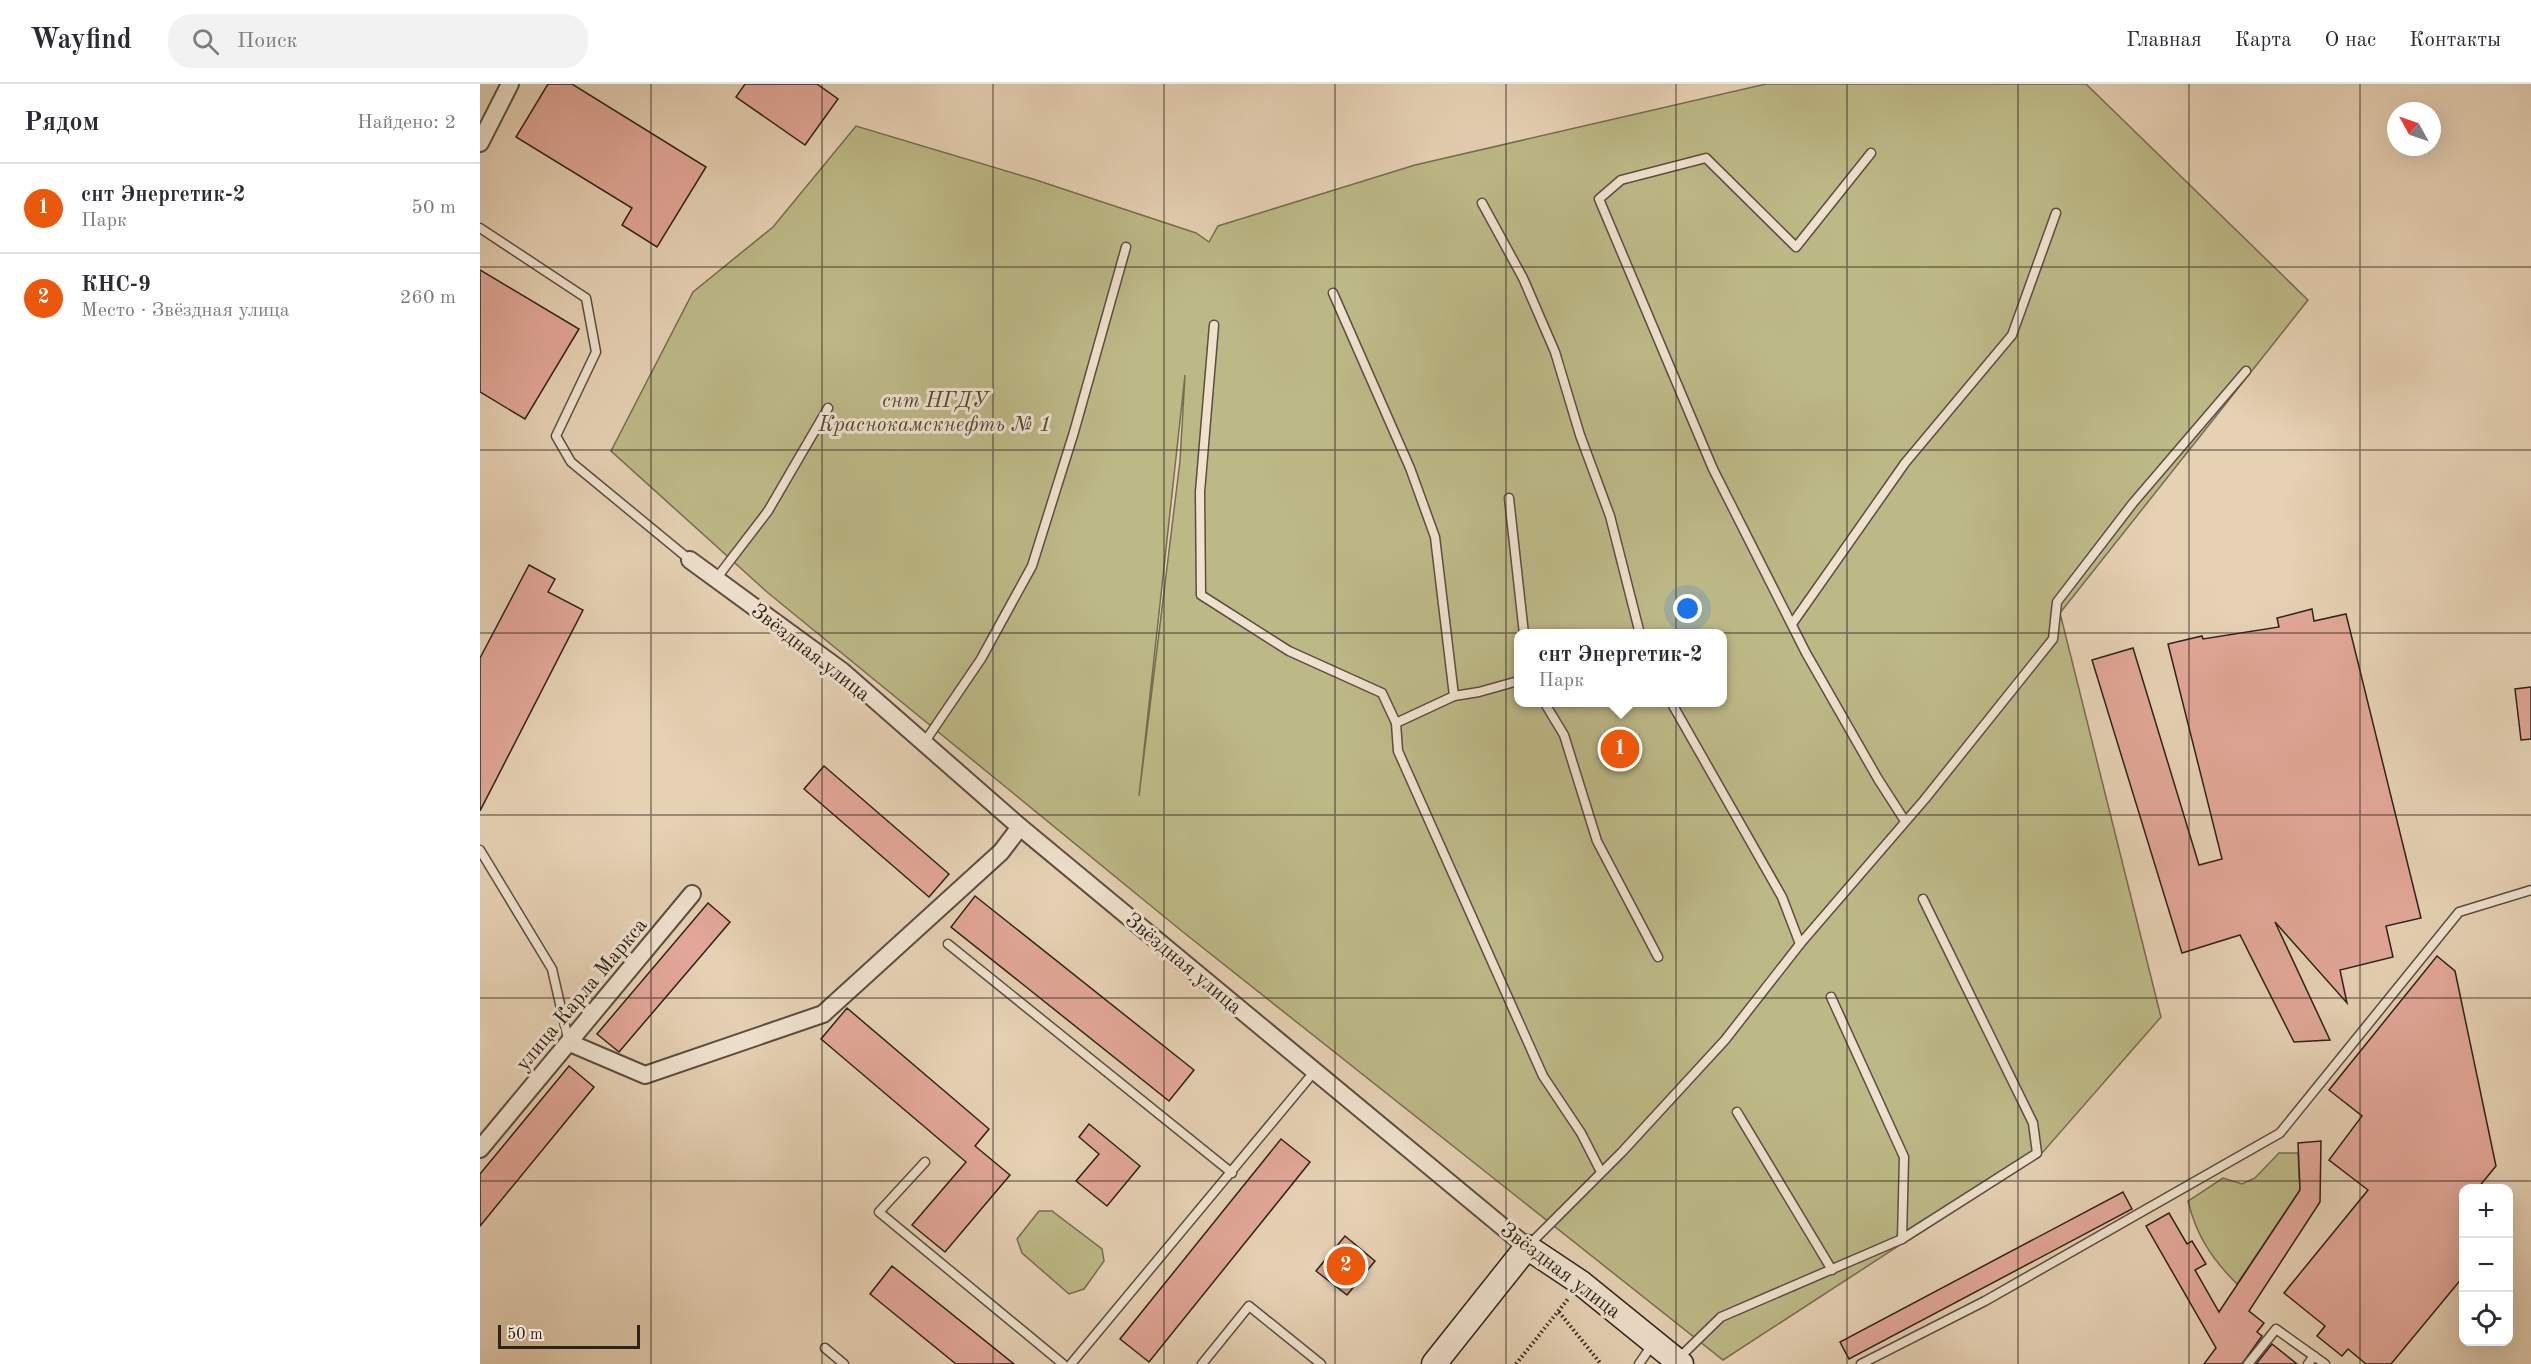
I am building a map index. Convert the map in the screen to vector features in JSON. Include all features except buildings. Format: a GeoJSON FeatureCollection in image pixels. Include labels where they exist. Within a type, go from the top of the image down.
{"type":"FeatureCollection","features":[{"type":"Feature","properties":{"kind":"street"},"geometry":{"type":"LineString","coordinates":[[480,143],[510,84]]}},
{"type":"Feature","properties":{"kind":"street","name":"Звёздная улица"},"geometry":{"type":"LineString","coordinates":[[690,560],[842,671],[1020,827],[1314,1072],[1527,1246],[1581,1283],[1679,1362]]}},
{"type":"Feature","properties":{"kind":"street"},"geometry":{"type":"LineString","coordinates":[[570,1043],[645,1075],[823,1014],[1001,852],[1020,827]]}},
{"type":"Feature","properties":{"kind":"street","name":"улица Карла Маркса"},"geometry":{"type":"LineString","coordinates":[[480,1149],[692,894]]}},
{"type":"Feature","properties":{"kind":"street"},"geometry":{"type":"LineString","coordinates":[[1434,1364],[1527,1246]]}},
{"type":"Feature","properties":{"kind":"lane"},"geometry":{"type":"LineString","coordinates":[[1871,153],[1796,248],[1706,158],[1621,180],[1599,199],[1713,469],[1792,624],[1867,759],[1905,821]]}},
{"type":"Feature","properties":{"kind":"lane"},"geometry":{"type":"LineString","coordinates":[[1482,203],[1523,278],[1555,352],[1580,435],[1610,516],[1639,629]]}},
{"type":"Feature","properties":{"kind":"lane"},"geometry":{"type":"LineString","coordinates":[[1792,624],[1905,463],[2012,335],[2056,213]]}},
{"type":"Feature","properties":{"kind":"lane"},"geometry":{"type":"LineString","coordinates":[[480,228],[586,298],[596,352],[556,436],[570,462],[690,560]]}},
{"type":"Feature","properties":{"kind":"lane"},"geometry":{"type":"LineString","coordinates":[[924,743],[981,659],[1032,566],[1074,432],[1126,247]]}},
{"type":"Feature","properties":{"kind":"lane"},"geometry":{"type":"LineString","coordinates":[[1333,293],[1410,468],[1435,537],[1454,696]]}},
{"type":"Feature","properties":{"kind":"lane"},"geometry":{"type":"LineString","coordinates":[[1214,325],[1200,492],[1200,595],[1289,651],[1382,693],[1396,723],[1398,751],[1543,1076],[1581,1132],[1601,1172]]}},
{"type":"Feature","properties":{"kind":"lane"},"geometry":{"type":"LineString","coordinates":[[1527,1246],[1576,1200],[1725,1040],[1800,944],[1925,799],[2053,639],[2057,602],[2133,503],[2246,371]]}},
{"type":"Feature","properties":{"kind":"lane"},"geometry":{"type":"LineString","coordinates":[[716,579],[768,511],[828,408]]}},
{"type":"Feature","properties":{"kind":"lane"},"geometry":{"type":"LineString","coordinates":[[1509,498],[1524,629]]}},
{"type":"Feature","properties":{"kind":"lane"},"geometry":{"type":"LineString","coordinates":[[1396,723],[1454,696],[1514,682]]}},
{"type":"Feature","properties":{"kind":"lane"},"geometry":{"type":"LineString","coordinates":[[1547,707],[1564,735],[1597,841],[1658,957]]}},
{"type":"Feature","properties":{"kind":"lane"},"geometry":{"type":"LineString","coordinates":[[1674,707],[1782,897],[1800,944]]}},
{"type":"Feature","properties":{"kind":"lane"},"geometry":{"type":"LineString","coordinates":[[480,850],[552,969],[570,1043]]}},
{"type":"Feature","properties":{"kind":"lane"},"geometry":{"type":"LineString","coordinates":[[1861,1364],[1985,1301],[2280,1133],[2459,912],[2531,890]]}},
{"type":"Feature","properties":{"kind":"lane"},"geometry":{"type":"LineString","coordinates":[[1679,1362],[1721,1317],[1902,1239],[2037,1153],[2033,1123],[1923,899]]}},
{"type":"Feature","properties":{"kind":"lane"},"geometry":{"type":"LineString","coordinates":[[948,944],[1232,1173]]}},
{"type":"Feature","properties":{"kind":"lane"},"geometry":{"type":"LineString","coordinates":[[1831,997],[1904,1157],[1902,1239]]}},
{"type":"Feature","properties":{"kind":"lane"},"geometry":{"type":"LineString","coordinates":[[1071,1364],[1314,1072]]}},
{"type":"Feature","properties":{"kind":"lane"},"geometry":{"type":"LineString","coordinates":[[1737,1112],[1832,1270]]}},
{"type":"Feature","properties":{"kind":"lane"},"geometry":{"type":"LineString","coordinates":[[925,1162],[879,1212],[1063,1364]]}},
{"type":"Feature","properties":{"kind":"lane"},"geometry":{"type":"LineString","coordinates":[[1202,1364],[1248,1306],[1321,1364]]}},
{"type":"Feature","properties":{"kind":"lane"},"geometry":{"type":"LineString","coordinates":[[2248,1364],[2276,1329],[2325,1364]]}},
{"type":"Feature","properties":{"kind":"lane"},"geometry":{"type":"LineString","coordinates":[[1639,1364],[1654,1342]]}},
{"type":"Feature","properties":{"kind":"lane"},"geometry":{"type":"LineString","coordinates":[[825,1348],[844,1364]]}},
{"type":"Feature","properties":{"kind":"lane"},"geometry":{"type":"LineString","coordinates":[[2308,1364],[2314,1356]]}},
{"type":"Feature","properties":{"kind":"path"},"geometry":{"type":"LineString","coordinates":[[1516,1364],[1581,1283]]}},
{"type":"Feature","properties":{"kind":"path"},"geometry":{"type":"LineString","coordinates":[[1559,1312],[1601,1364]]}},
{"type":"Feature","properties":{"kind":"green space","name":"снт НГДУ Краснокамскнефть № 1"},"geometry":{"type":"Polygon","coordinates":[[[1766,84],[2086,84],[2308,300],[2060,613],[2161,1017],[2043,1152],[1723,1360],[1183,932],[767,592],[611,451],[693,292],[773,227],[856,126],[1033,179],[1196,233],[1209,242],[1218,226],[1415,165],[1766,84]],[[1185,375],[1139,796],[1180,461],[1185,375]]]}},
{"type":"Feature","properties":{"kind":"green space"},"geometry":{"type":"Polygon","coordinates":[[[2279,1153],[2298,1153],[2300,1190],[2237,1284],[2220,1265],[2200,1236],[2188,1201],[2223,1178],[2242,1184],[2255,1178],[2279,1153]]]}},
{"type":"Feature","properties":{"kind":"green space"},"geometry":{"type":"Polygon","coordinates":[[[1039,1211],[1052,1211],[1102,1249],[1104,1261],[1084,1289],[1069,1294],[1022,1253],[1017,1239],[1039,1211]]]}},
{"type":"Feature","properties":{"kind":"place","name":"снт Энергетик-2"},"geometry":{"type":"Point","coordinates":[1620,749]}},
{"type":"Feature","properties":{"kind":"place","name":"КНС-9"},"geometry":{"type":"Point","coordinates":[1346,1266]}}]}
